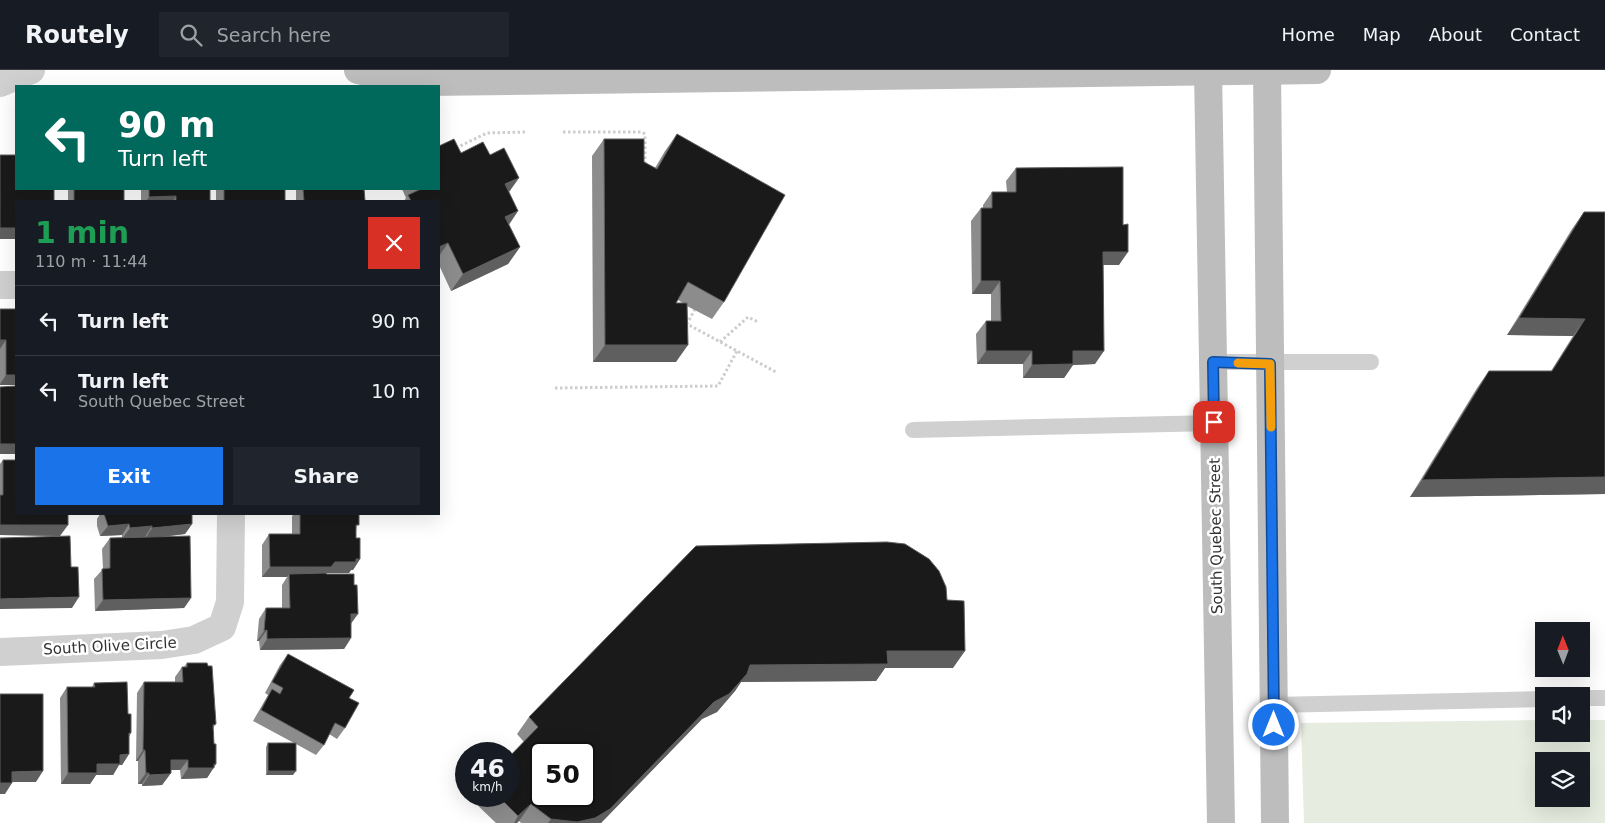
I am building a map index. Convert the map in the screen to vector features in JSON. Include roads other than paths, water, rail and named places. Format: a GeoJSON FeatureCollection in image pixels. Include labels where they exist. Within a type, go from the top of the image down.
{"type":"FeatureCollection","features":[{"type":"Feature","properties":{"kind":"main road"},"geometry":{"type":"LineString","coordinates":[[358,70],[408,81],[428,82],[1317,70]]}},
{"type":"Feature","properties":{"kind":"main road"},"geometry":{"type":"LineString","coordinates":[[1267,70],[1275,823]]}},
{"type":"Feature","properties":{"kind":"main road","name":"South Quebec Street"},"geometry":{"type":"LineString","coordinates":[[1208,71],[1221,823]]}},
{"type":"Feature","properties":{"kind":"street"},"geometry":{"type":"LineString","coordinates":[[0,83],[30,70]]}},
{"type":"Feature","properties":{"kind":"street"},"geometry":{"type":"LineString","coordinates":[[0,285],[15,285]]}},
{"type":"Feature","properties":{"kind":"street","name":"South Olive Circle"},"geometry":{"type":"LineString","coordinates":[[0,652],[162,645],[194,640],[222,627],[230,602],[231,515]]}},
{"type":"Feature","properties":{"kind":"lane"},"geometry":{"type":"LineString","coordinates":[[1213,362],[1270,364],[1371,362]]}},
{"type":"Feature","properties":{"kind":"lane"},"geometry":{"type":"LineString","coordinates":[[913,430],[1214,422]]}},
{"type":"Feature","properties":{"kind":"lane"},"geometry":{"type":"LineString","coordinates":[[1590,698],[1605,698]]}},
{"type":"Feature","properties":{"kind":"lane"},"geometry":{"type":"LineString","coordinates":[[1274,705],[1535,699]]}}]}
